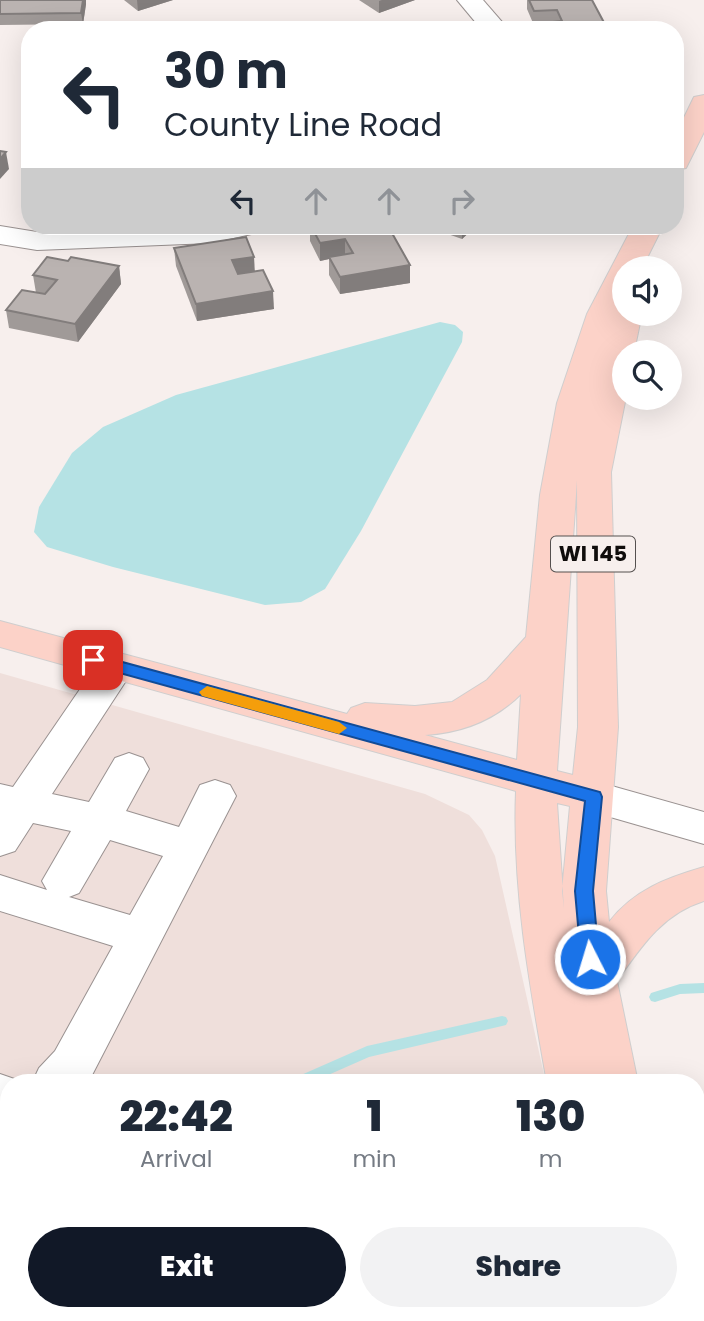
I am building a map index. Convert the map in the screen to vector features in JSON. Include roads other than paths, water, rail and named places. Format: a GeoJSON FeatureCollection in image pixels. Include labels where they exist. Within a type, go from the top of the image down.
{"type":"FeatureCollection","features":[{"type":"Feature","properties":{"kind":"main road"},"geometry":{"type":"LineString","coordinates":[[684,138],[704,103]]}},
{"type":"Feature","properties":{"kind":"main road","name":"WI 145"},"geometry":{"type":"LineString","coordinates":[[569,1074],[542,912],[537,856],[537,783],[545,640],[564,436],[588,349],[612,298]]}},
{"type":"Feature","properties":{"kind":"main road","name":"WI 145"},"geometry":{"type":"LineString","coordinates":[[612,1074],[593,978],[584,891],[598,727],[594,472],[623,326]]}},
{"type":"Feature","properties":{"kind":"main road"},"geometry":{"type":"LineString","coordinates":[[0,634],[594,797]]}},
{"type":"Feature","properties":{"kind":"main road"},"geometry":{"type":"LineString","coordinates":[[278,711],[406,722],[446,719],[475,709],[496,695],[545,640]]}},
{"type":"Feature","properties":{"kind":"main road"},"geometry":{"type":"LineString","coordinates":[[593,978],[650,905],[673,891],[704,884]]}},
{"type":"Feature","properties":{"kind":"street"},"geometry":{"type":"LineString","coordinates":[[469,0],[488,21]]}},
{"type":"Feature","properties":{"kind":"street"},"geometry":{"type":"LineString","coordinates":[[0,235],[37,241],[186,235]]}},
{"type":"Feature","properties":{"kind":"street"},"geometry":{"type":"LineString","coordinates":[[7,815],[116,667]]}},
{"type":"Feature","properties":{"kind":"street"},"geometry":{"type":"LineString","coordinates":[[64,881],[130,769]]}},
{"type":"Feature","properties":{"kind":"street"},"geometry":{"type":"LineString","coordinates":[[64,1074],[72,1066],[215,796]]}},
{"type":"Feature","properties":{"kind":"street"},"geometry":{"type":"LineString","coordinates":[[594,797],[704,828]]}},
{"type":"Feature","properties":{"kind":"street"},"geometry":{"type":"LineString","coordinates":[[7,815],[99,820],[190,847]]}},
{"type":"Feature","properties":{"kind":"street"},"geometry":{"type":"LineString","coordinates":[[0,893],[141,937]]}},
{"type":"Feature","properties":{"kind":"water"},"geometry":{"type":"Polygon","coordinates":[[[440,322],[455,325],[463,332],[462,342],[361,531],[325,589],[301,602],[265,605],[113,567],[47,547],[34,532],[39,507],[72,453],[103,427],[176,395],[440,322]]]}},
{"type":"Feature","properties":{"kind":"waterway"},"geometry":{"type":"LineString","coordinates":[[655,997],[680,989],[704,988]]}},
{"type":"Feature","properties":{"kind":"waterway"},"geometry":{"type":"LineString","coordinates":[[317,1074],[367,1052],[502,1021]]}}]}
